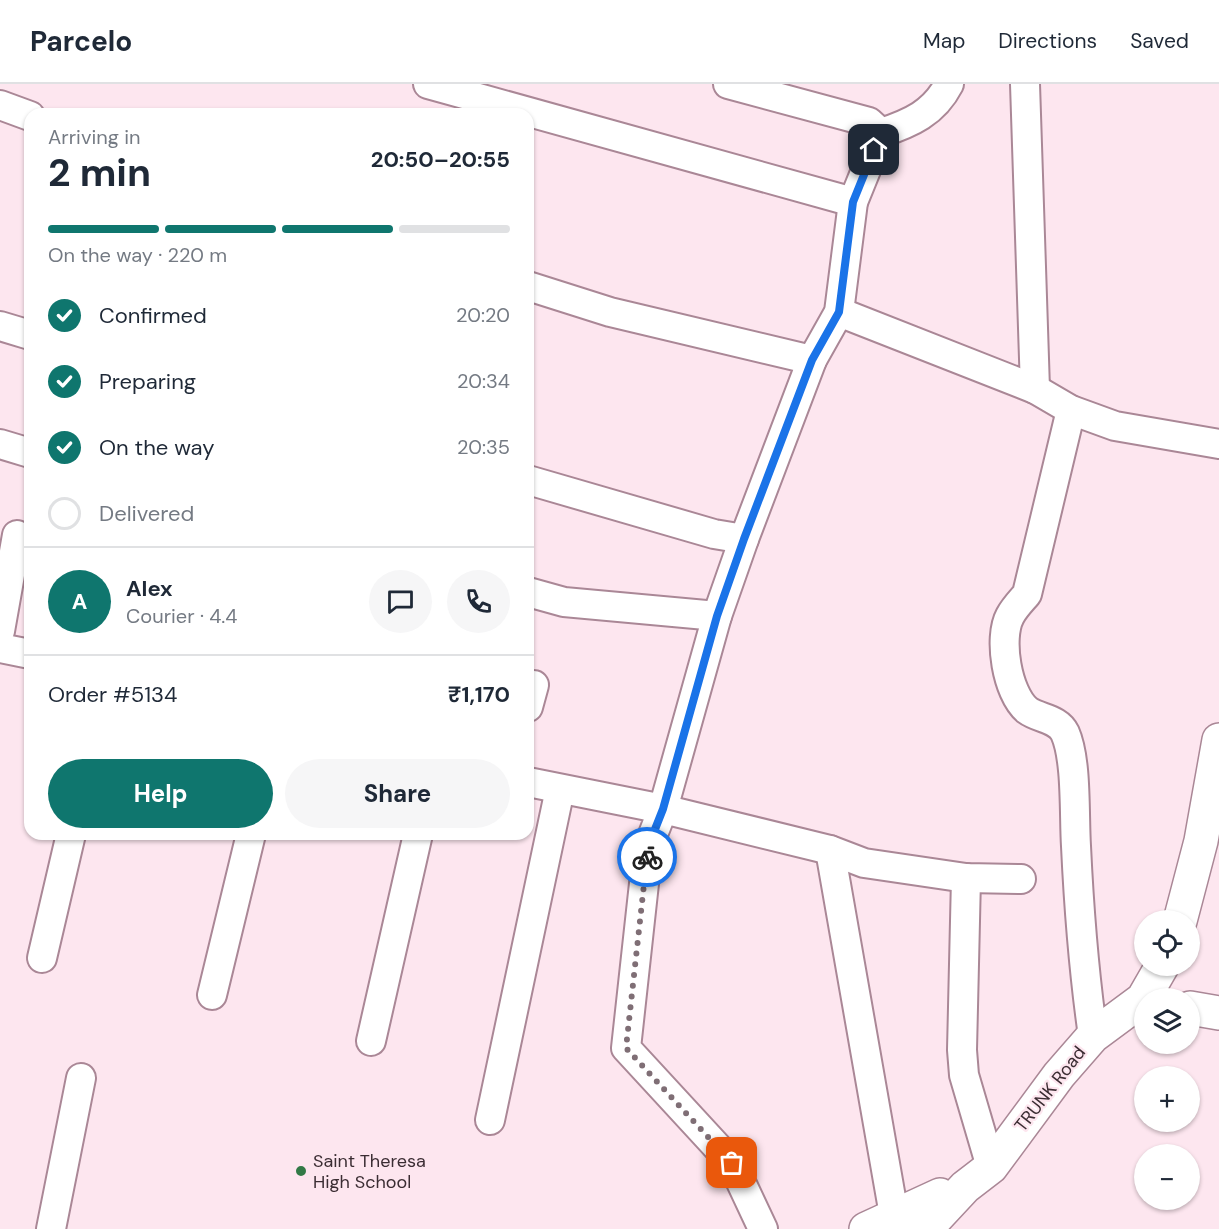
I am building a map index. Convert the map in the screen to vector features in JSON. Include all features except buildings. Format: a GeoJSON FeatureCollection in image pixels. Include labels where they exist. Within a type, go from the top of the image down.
{"type":"FeatureCollection","features":[{"type":"Feature","properties":{"kind":"main road"},"geometry":{"type":"LineString","coordinates":[[1183,910],[1201,841],[1219,740]]}},
{"type":"Feature","properties":{"kind":"main road","name":"TRUNK Road"},"geometry":{"type":"LineString","coordinates":[[914,1220],[991,1167],[1059,1075],[1093,1036],[1134,1006]]}},
{"type":"Feature","properties":{"kind":"main road"},"geometry":{"type":"LineString","coordinates":[[1200,1010],[1219,1013]]}},
{"type":"Feature","properties":{"kind":"street"},"geometry":{"type":"LineString","coordinates":[[428,84],[514,108]]}},
{"type":"Feature","properties":{"kind":"street"},"geometry":{"type":"LineString","coordinates":[[728,84],[869,122],[881,133]]}},
{"type":"Feature","properties":{"kind":"street"},"geometry":{"type":"LineString","coordinates":[[763,1229],[732,1163],[626,1048],[648,847],[663,809],[717,616],[744,539],[812,360],[839,312],[853,202],[881,133],[911,122],[940,100],[949,84]]}},
{"type":"Feature","properties":{"kind":"street"},"geometry":{"type":"LineString","coordinates":[[1025,84],[1035,389]]}},
{"type":"Feature","properties":{"kind":"street"},"geometry":{"type":"LineString","coordinates":[[0,105],[24,114]]}},
{"type":"Feature","properties":{"kind":"street"},"geometry":{"type":"LineString","coordinates":[[534,113],[853,202]]}},
{"type":"Feature","properties":{"kind":"street"},"geometry":{"type":"LineString","coordinates":[[534,288],[610,312],[812,360]]}},
{"type":"Feature","properties":{"kind":"street"},"geometry":{"type":"LineString","coordinates":[[839,312],[1035,389],[1071,410],[1124,429],[1219,444]]}},
{"type":"Feature","properties":{"kind":"street"},"geometry":{"type":"LineString","coordinates":[[0,326],[24,333]]}},
{"type":"Feature","properties":{"kind":"street"},"geometry":{"type":"LineString","coordinates":[[1071,410],[1027,594],[1009,617],[1006,630],[1007,669],[1010,682],[1020,701],[1028,710],[1057,723],[1065,732],[1074,797],[1079,919],[1093,1036]]}},
{"type":"Feature","properties":{"kind":"street"},"geometry":{"type":"LineString","coordinates":[[0,444],[24,451]]}},
{"type":"Feature","properties":{"kind":"street"},"geometry":{"type":"LineString","coordinates":[[534,482],[714,534],[744,539]]}},
{"type":"Feature","properties":{"kind":"street"},"geometry":{"type":"LineString","coordinates":[[0,631],[17,535]]}},
{"type":"Feature","properties":{"kind":"street"},"geometry":{"type":"LineString","coordinates":[[534,594],[564,602],[717,616]]}},
{"type":"Feature","properties":{"kind":"street"},"geometry":{"type":"LineString","coordinates":[[0,648],[24,653]]}},
{"type":"Feature","properties":{"kind":"street"},"geometry":{"type":"LineString","coordinates":[[534,783],[663,809],[830,849],[864,863],[966,878],[1021,879]]}},
{"type":"Feature","properties":{"kind":"street"},"geometry":{"type":"LineString","coordinates":[[490,1120],[560,789]]}},
{"type":"Feature","properties":{"kind":"street"},"geometry":{"type":"LineString","coordinates":[[42,958],[70,840]]}},
{"type":"Feature","properties":{"kind":"street"},"geometry":{"type":"LineString","coordinates":[[212,995],[250,840]]}},
{"type":"Feature","properties":{"kind":"street"},"geometry":{"type":"LineString","coordinates":[[371,1041],[417,840]]}},
{"type":"Feature","properties":{"kind":"street"},"geometry":{"type":"LineString","coordinates":[[830,849],[914,1220]]}},
{"type":"Feature","properties":{"kind":"street"},"geometry":{"type":"LineString","coordinates":[[966,878],[962,1050],[964,1075],[991,1167]]}},
{"type":"Feature","properties":{"kind":"street"},"geometry":{"type":"LineString","coordinates":[[51,1229],[81,1077]]}},
{"type":"Feature","properties":{"kind":"way so far"},"geometry":{"type":"LineString","coordinates":[[647,857],[626,1048],[732,1163]]}},
{"type":"Feature","properties":{"kind":"place","name":"Saint Theresa High School"},"geometry":{"type":"Point","coordinates":[301,1171]}},
{"type":"Feature","properties":{"kind":"route"},"geometry":{"type":"LineString","coordinates":[[647,857],[648,847],[663,809],[717,616],[744,539],[812,360],[839,312],[853,202],[874,150]]}}]}
